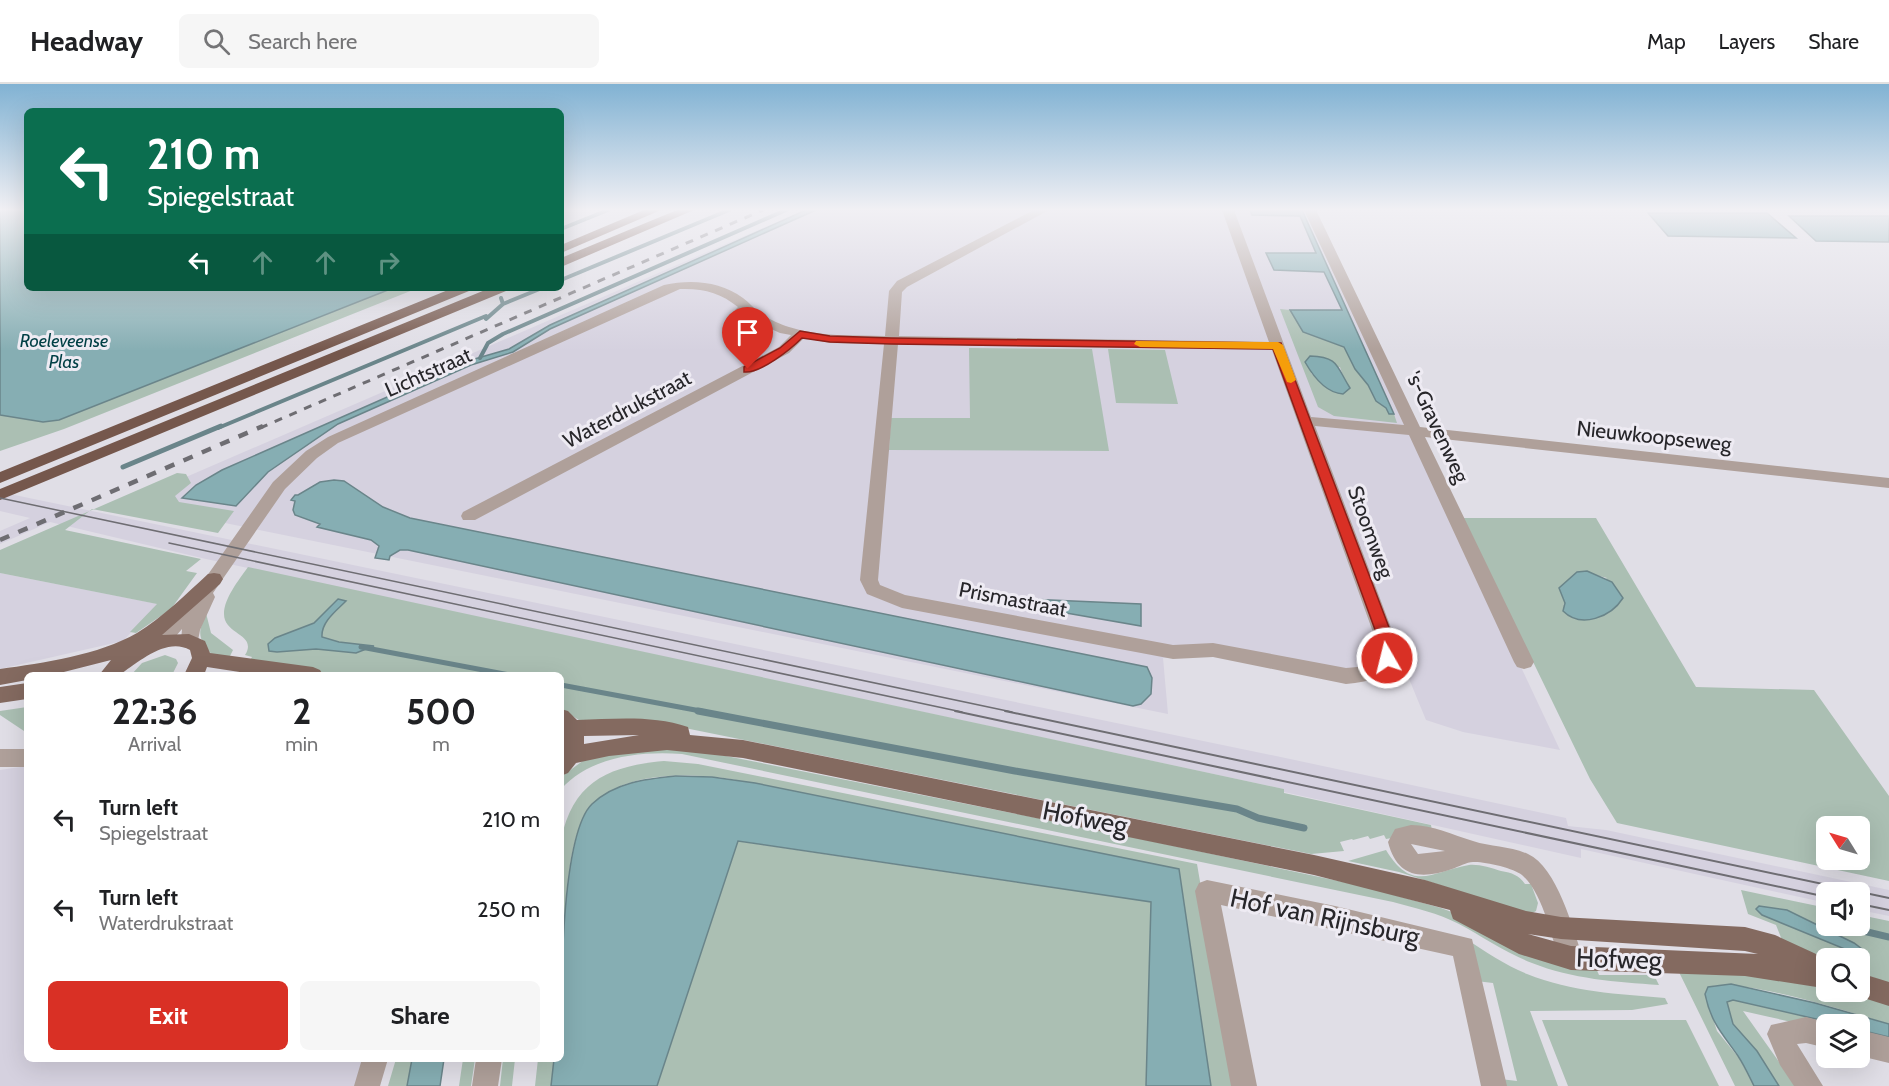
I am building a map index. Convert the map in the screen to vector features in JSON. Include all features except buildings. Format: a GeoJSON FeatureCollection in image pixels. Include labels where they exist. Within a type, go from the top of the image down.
{"type":"FeatureCollection","features":[{"type":"Feature","properties":{"kind":"highway"},"geometry":{"type":"LineString","coordinates":[[0,478],[457,291]]}},
{"type":"Feature","properties":{"kind":"highway"},"geometry":{"type":"LineString","coordinates":[[0,495],[494,291]]}},
{"type":"Feature","properties":{"kind":"main road"},"geometry":{"type":"LineString","coordinates":[[28,672],[122,649],[142,639],[168,621],[214,579]]}},
{"type":"Feature","properties":{"kind":"main road"},"geometry":{"type":"LineString","coordinates":[[34,671],[115,668],[146,646],[160,641],[182,639],[190,641],[201,651],[197,667],[270,672]]}},
{"type":"Feature","properties":{"kind":"main road"},"geometry":{"type":"LineString","coordinates":[[0,677],[24,673]]}},
{"type":"Feature","properties":{"kind":"main road"},"geometry":{"type":"LineString","coordinates":[[0,695],[24,691]]}},
{"type":"Feature","properties":{"kind":"main road"},"geometry":{"type":"LineString","coordinates":[[566,761],[575,741],[567,722]]}},
{"type":"Feature","properties":{"kind":"main road","name":"Hofweg"},"geometry":{"type":"LineString","coordinates":[[567,722],[642,727],[703,737],[743,749],[1314,865],[1425,891],[1496,915],[1561,928],[1745,939],[1775,947],[1816,966]]}},
{"type":"Feature","properties":{"kind":"main road","name":"Hofweg"},"geometry":{"type":"LineString","coordinates":[[566,761],[609,747],[667,741],[743,749]]}},
{"type":"Feature","properties":{"kind":"main road","name":"Hofweg"},"geometry":{"type":"LineString","coordinates":[[1425,891],[1519,944],[1545,954],[1571,958],[1745,964],[1816,975]]}},
{"type":"Feature","properties":{"kind":"main road"},"geometry":{"type":"LineString","coordinates":[[1870,988],[1889,994]]}},
{"type":"Feature","properties":{"kind":"street","name":"Prismastraat"},"geometry":{"type":"LineString","coordinates":[[954,257],[902,284],[896,291],[869,580],[873,589],[902,601],[1173,652],[1213,650],[1346,675],[1364,675],[1376,670],[1387,658]]}},
{"type":"Feature","properties":{"kind":"street","name":"Stoomweg"},"geometry":{"type":"LineString","coordinates":[[1245,257],[1389,649],[1387,658]]}},
{"type":"Feature","properties":{"kind":"street","name":"'s-Gravenweg"},"geometry":{"type":"LineString","coordinates":[[1332,257],[1524,662]]}},
{"type":"Feature","properties":{"kind":"street","name":"Lichtstraat"},"geometry":{"type":"LineString","coordinates":[[160,641],[214,579],[285,477],[311,453],[333,440],[659,291],[686,284],[700,285],[714,290],[720,299],[738,309],[753,314],[770,324],[800,334]]}},
{"type":"Feature","properties":{"kind":"street"},"geometry":{"type":"LineString","coordinates":[[800,334],[830,339],[891,341],[1278,345]]}},
{"type":"Feature","properties":{"kind":"street","name":"Waterdrukstraat"},"geometry":{"type":"LineString","coordinates":[[469,516],[784,350],[800,334]]}},
{"type":"Feature","properties":{"kind":"street"},"geometry":{"type":"LineString","coordinates":[[1306,421],[1415,431]]}},
{"type":"Feature","properties":{"kind":"street","name":"Nieuwkoopseweg"},"geometry":{"type":"LineString","coordinates":[[1415,431],[1889,483]]}},
{"type":"Feature","properties":{"kind":"street","name":"Lichtstraat"},"geometry":{"type":"LineString","coordinates":[[190,641],[191,630],[214,579]]}},
{"type":"Feature","properties":{"kind":"street"},"geometry":{"type":"LineString","coordinates":[[0,758],[24,758]]}},
{"type":"Feature","properties":{"kind":"street"},"geometry":{"type":"LineString","coordinates":[[1473,852],[1522,862],[1532,869],[1561,928],[1571,958]]}},
{"type":"Feature","properties":{"kind":"street","name":"Hof van Rijnsburg"},"geometry":{"type":"LineString","coordinates":[[1244,1086],[1208,891],[1335,917],[1463,947],[1494,1086]]}},
{"type":"Feature","properties":{"kind":"street"},"geometry":{"type":"LineString","coordinates":[[1810,1086],[1789,1056],[1780,1034],[1806,1030],[1816,1032]]}},
{"type":"Feature","properties":{"kind":"street"},"geometry":{"type":"LineString","coordinates":[[1870,1045],[1889,1050]]}},
{"type":"Feature","properties":{"kind":"street"},"geometry":{"type":"LineString","coordinates":[[368,1086],[374,1062]]}},
{"type":"Feature","properties":{"kind":"street"},"geometry":{"type":"LineString","coordinates":[[485,1086],[489,1062]]}},
{"type":"Feature","properties":{"kind":"shaded area"},"geometry":{"type":"Polygon","coordinates":[[[696,257],[1328,257],[1560,750],[1463,732],[1426,720],[1407,674],[1393,666],[1381,674],[1221,656],[1163,658],[1168,714],[126,503],[696,257]]]}},
{"type":"Feature","properties":{"kind":"shaded area"},"geometry":{"type":"Polygon","coordinates":[[[0,492],[1276,756],[1566,818],[1568,826],[1606,830],[1851,882],[1816,882],[1816,901],[1581,849],[1581,858],[1284,792],[1284,789],[206,559],[50,522],[0,544],[0,531],[30,518],[0,511],[0,492]]]}},
{"type":"Feature","properties":{"kind":"shaded area"},"geometry":{"type":"Polygon","coordinates":[[[0,573],[158,604],[123,641],[0,669],[0,573]]]}},
{"type":"Feature","properties":{"kind":"shaded area"},"geometry":{"type":"Polygon","coordinates":[[[24,766],[24,1062],[382,1062],[380,1086],[0,1086],[0,770],[24,766]]]}},
{"type":"Feature","properties":{"kind":"shaded area"},"geometry":{"type":"Polygon","coordinates":[[[1870,886],[1889,890],[1889,916],[1870,912],[1870,886]]]}},
{"type":"Feature","properties":{"kind":"green space"},"geometry":{"type":"Polygon","coordinates":[[[385,291],[410,291],[64,429],[0,451],[0,415],[43,422],[59,420],[385,291]]]}},
{"type":"Feature","properties":{"kind":"green space"},"geometry":{"type":"Polygon","coordinates":[[[1280,309],[1290,310],[1303,332],[1344,347],[1376,401],[1386,408],[1389,414],[1394,414],[1397,423],[1334,416],[1318,407],[1280,309]],[[1340,367],[1311,373],[1324,386],[1344,379],[1340,367]]]}},
{"type":"Feature","properties":{"kind":"green space"},"geometry":{"type":"Polygon","coordinates":[[[969,348],[1092,349],[1109,451],[889,450],[891,418],[970,418],[969,348]]]}},
{"type":"Feature","properties":{"kind":"green space"},"geometry":{"type":"Polygon","coordinates":[[[1108,349],[1165,350],[1178,404],[1116,403],[1108,349]]]}},
{"type":"Feature","properties":{"kind":"green space"},"geometry":{"type":"Polygon","coordinates":[[[177,473],[186,474],[191,483],[175,496],[179,502],[234,511],[218,533],[94,509],[177,473]]]}},
{"type":"Feature","properties":{"kind":"green space"},"geometry":{"type":"Polygon","coordinates":[[[89,511],[65,530],[201,559],[186,571],[197,573],[171,609],[136,633],[130,632],[157,604],[0,573],[0,550],[89,511]]]}},
{"type":"Feature","properties":{"kind":"green space"},"geometry":{"type":"Polygon","coordinates":[[[1463,518],[1596,518],[1696,687],[1814,690],[1889,796],[1889,881],[1837,870],[1870,870],[1870,816],[1816,816],[1816,865],[1617,823],[1590,779],[1463,518]],[[1581,571],[1563,605],[1607,578],[1581,571]]]}},
{"type":"Feature","properties":{"kind":"green space"},"geometry":{"type":"Polygon","coordinates":[[[248,567],[1284,789],[1284,793],[1431,825],[1432,831],[1386,839],[1384,835],[1370,839],[1368,836],[1352,839],[1340,842],[1344,851],[1311,854],[660,723],[579,720],[564,711],[564,672],[317,672],[249,662],[252,657],[245,655],[248,648],[247,643],[225,621],[225,608],[236,583],[248,567]]]}},
{"type":"Feature","properties":{"kind":"green space"},"geometry":{"type":"Polygon","coordinates":[[[206,613],[211,633],[233,650],[228,660],[213,656],[204,645],[200,632],[206,613]]]}},
{"type":"Feature","properties":{"kind":"green space"},"geometry":{"type":"Polygon","coordinates":[[[165,655],[176,659],[178,663],[174,672],[134,672],[142,663],[165,655]]]}},
{"type":"Feature","properties":{"kind":"green space"},"geometry":{"type":"Polygon","coordinates":[[[24,707],[24,731],[0,715],[0,711],[24,707]]]}},
{"type":"Feature","properties":{"kind":"green space"},"geometry":{"type":"Polygon","coordinates":[[[666,749],[716,754],[1127,836],[1362,886],[1441,908],[1595,966],[1599,975],[1654,975],[1659,985],[1594,979],[1563,973],[1513,955],[1451,920],[1393,902],[682,754],[666,753],[617,758],[587,769],[564,786],[564,775],[588,757],[666,749]]]}},
{"type":"Feature","properties":{"kind":"green space"},"geometry":{"type":"Polygon","coordinates":[[[664,761],[698,764],[1197,864],[1235,1086],[1211,1086],[1179,869],[731,779],[696,776],[658,777],[639,780],[605,794],[592,805],[583,819],[571,860],[564,926],[564,830],[574,803],[596,780],[626,767],[664,761]]]}},
{"type":"Feature","properties":{"kind":"green space"},"geometry":{"type":"Polygon","coordinates":[[[737,841],[1151,902],[1146,1086],[657,1086],[737,841]]]}},
{"type":"Feature","properties":{"kind":"green space"},"geometry":{"type":"Polygon","coordinates":[[[1386,850],[1396,864],[1414,876],[1434,874],[1469,865],[1485,866],[1512,874],[1525,884],[1531,884],[1538,903],[1536,911],[1530,914],[1399,872],[1348,861],[1386,850]]]}},
{"type":"Feature","properties":{"kind":"green space"},"geometry":{"type":"Polygon","coordinates":[[[1741,890],[1816,906],[1816,936],[1870,936],[1870,917],[1889,921],[1889,983],[1870,976],[1870,948],[1816,948],[1816,957],[1784,945],[1776,925],[1748,914],[1741,890]]]}},
{"type":"Feature","properties":{"kind":"green space"},"geometry":{"type":"Polygon","coordinates":[[[1466,939],[1511,967],[1544,980],[1595,991],[1665,998],[1668,1004],[1632,1010],[1530,1011],[1558,1086],[1502,1086],[1500,1079],[1517,1081],[1493,983],[1476,981],[1466,939]]]}},
{"type":"Feature","properties":{"kind":"green space"},"geometry":{"type":"Polygon","coordinates":[[[1676,966],[1816,985],[1816,1002],[1870,1002],[1870,999],[1889,1005],[1889,1024],[1870,1018],[1870,1014],[1855,1014],[1770,991],[1724,985],[1708,987],[1705,994],[1717,1031],[1739,1058],[1754,1086],[1735,1086],[1676,966]]]}},
{"type":"Feature","properties":{"kind":"green space"},"geometry":{"type":"Polygon","coordinates":[[[1733,1000],[1816,1019],[1816,1028],[1743,1011],[1796,1086],[1779,1086],[1757,1051],[1733,1024],[1726,1002],[1733,1000]]]}},
{"type":"Feature","properties":{"kind":"green space"},"geometry":{"type":"Polygon","coordinates":[[[1542,1020],[1686,1020],[1719,1086],[1568,1086],[1542,1020]]]}},
{"type":"Feature","properties":{"kind":"green space"},"geometry":{"type":"Polygon","coordinates":[[[395,1062],[411,1062],[407,1086],[388,1086],[395,1062]]]}},
{"type":"Feature","properties":{"kind":"green space"},"geometry":{"type":"Polygon","coordinates":[[[463,1062],[475,1062],[471,1086],[459,1086],[463,1062]]]}},
{"type":"Feature","properties":{"kind":"green space"},"geometry":{"type":"Polygon","coordinates":[[[503,1062],[515,1062],[512,1086],[500,1086],[503,1062]]]}},
{"type":"Feature","properties":{"kind":"green space"},"geometry":{"type":"Polygon","coordinates":[[[538,1062],[554,1062],[551,1086],[535,1086],[538,1062]]]}},
{"type":"Feature","properties":{"kind":"water","name":"Roeleveense Plas"},"geometry":{"type":"Polygon","coordinates":[[[0,257],[24,257],[24,291],[385,291],[59,420],[43,422],[0,415],[0,257]]]}},
{"type":"Feature","properties":{"kind":"water"},"geometry":{"type":"Polygon","coordinates":[[[702,257],[711,257],[550,329],[513,352],[471,365],[338,424],[268,472],[236,506],[182,498],[196,485],[222,470],[471,360],[509,349],[550,325],[702,257]]]}},
{"type":"Feature","properties":{"kind":"water"},"geometry":{"type":"Polygon","coordinates":[[[1268,257],[1323,257],[1394,414],[1389,414],[1386,408],[1376,401],[1344,347],[1303,332],[1290,310],[1342,310],[1324,272],[1274,270],[1268,257]]]}},
{"type":"Feature","properties":{"kind":"water"},"geometry":{"type":"Polygon","coordinates":[[[1310,356],[1327,358],[1336,364],[1350,388],[1343,394],[1326,387],[1316,378],[1305,362],[1310,356]]]}},
{"type":"Feature","properties":{"kind":"water"},"geometry":{"type":"Polygon","coordinates":[[[344,481],[383,507],[410,518],[1147,667],[1152,678],[1151,694],[1141,704],[1133,706],[408,550],[400,550],[390,556],[389,560],[375,558],[379,546],[371,540],[317,527],[320,524],[295,515],[293,510],[295,501],[291,500],[295,495],[320,482],[344,481]]]}},
{"type":"Feature","properties":{"kind":"water"},"geometry":{"type":"Polygon","coordinates":[[[1587,571],[1612,582],[1623,598],[1611,611],[1587,620],[1570,616],[1563,611],[1565,603],[1559,588],[1577,572],[1587,571]]]}},
{"type":"Feature","properties":{"kind":"water"},"geometry":{"type":"Polygon","coordinates":[[[1005,598],[1141,604],[1141,626],[1003,602],[1005,598]]]}},
{"type":"Feature","properties":{"kind":"water"},"geometry":{"type":"Polygon","coordinates":[[[338,599],[346,601],[324,626],[322,637],[339,642],[374,646],[356,653],[316,649],[269,651],[268,644],[275,638],[314,623],[338,599]]]}},
{"type":"Feature","properties":{"kind":"water"},"geometry":{"type":"Polygon","coordinates":[[[676,776],[712,777],[755,783],[1179,869],[1211,1086],[1146,1086],[1151,902],[738,841],[657,1086],[551,1086],[554,1062],[564,1062],[564,925],[573,850],[581,822],[592,804],[601,797],[621,786],[642,780],[676,776]]]}},
{"type":"Feature","properties":{"kind":"water"},"geometry":{"type":"Polygon","coordinates":[[[1759,906],[1787,910],[1816,924],[1816,936],[1840,936],[1861,948],[1842,948],[1762,915],[1756,909],[1759,906]]]}},
{"type":"Feature","properties":{"kind":"water"},"geometry":{"type":"Polygon","coordinates":[[[1731,984],[1854,1014],[1816,1014],[1816,1019],[1733,1000],[1727,1002],[1733,1024],[1757,1051],[1779,1086],[1754,1086],[1740,1059],[1714,1020],[1705,994],[1708,987],[1731,984]]]}},
{"type":"Feature","properties":{"kind":"water"},"geometry":{"type":"Polygon","coordinates":[[[1870,1019],[1889,1024],[1889,1037],[1870,1032],[1870,1019]]]}},
{"type":"Feature","properties":{"kind":"water"},"geometry":{"type":"Polygon","coordinates":[[[411,1062],[444,1062],[440,1086],[407,1086],[411,1062]]]}},
{"type":"Feature","properties":{"kind":"waterway"},"geometry":{"type":"LineString","coordinates":[[564,279],[617,257]]}},
{"type":"Feature","properties":{"kind":"waterway"},"geometry":{"type":"LineString","coordinates":[[480,358],[488,343],[503,334],[679,257]]}},
{"type":"Feature","properties":{"kind":"waterway"},"geometry":{"type":"LineString","coordinates":[[503,304],[535,291]]}},
{"type":"Feature","properties":{"kind":"waterway"},"geometry":{"type":"LineString","coordinates":[[501,298],[503,304]]}},
{"type":"Feature","properties":{"kind":"waterway"},"geometry":{"type":"LineString","coordinates":[[486,319],[503,304]]}},
{"type":"Feature","properties":{"kind":"waterway"},"geometry":{"type":"LineString","coordinates":[[218,428],[486,316]]}},
{"type":"Feature","properties":{"kind":"waterway"},"geometry":{"type":"LineString","coordinates":[[123,467],[221,426]]}},
{"type":"Feature","properties":{"kind":"waterway"},"geometry":{"type":"LineString","coordinates":[[361,647],[494,672]]}},
{"type":"Feature","properties":{"kind":"waterway"},"geometry":{"type":"LineString","coordinates":[[564,686],[706,712]]}},
{"type":"Feature","properties":{"kind":"waterway"},"geometry":{"type":"LineString","coordinates":[[698,711],[1015,771],[1237,809],[1258,818],[1304,828]]}},
{"type":"Feature","properties":{"kind":"waterway"},"geometry":{"type":"LineString","coordinates":[[1870,933],[1889,937]]}},
{"type":"Feature","properties":{"kind":"tram line"},"geometry":{"type":"LineString","coordinates":[[0,498],[1012,712]]}},
{"type":"Feature","properties":{"kind":"tram line"},"geometry":{"type":"LineString","coordinates":[[169,543],[962,712]]}},
{"type":"Feature","properties":{"kind":"tram line"},"geometry":{"type":"LineString","coordinates":[[955,711],[1816,895]]}},
{"type":"Feature","properties":{"kind":"tram line"},"geometry":{"type":"LineString","coordinates":[[1005,711],[1889,898]]}},
{"type":"Feature","properties":{"kind":"tram line"},"geometry":{"type":"LineString","coordinates":[[1870,906],[1889,910]]}},
{"type":"Feature","properties":{"kind":"railway"},"geometry":{"type":"LineString","coordinates":[[260,428],[655,257]]}},
{"type":"Feature","properties":{"kind":"railway"},"geometry":{"type":"LineString","coordinates":[[0,540],[263,426]]}},
{"type":"Feature","properties":{"kind":"slow traffic"},"geometry":{"type":"LineString","coordinates":[[1140,344],[1278,345],[1291,380]]}},
{"type":"Feature","properties":{"kind":"route"},"geometry":{"type":"LineString","coordinates":[[748,369],[784,350],[800,334],[830,339],[891,341],[1278,345],[1389,649],[1387,658]]}}]}
